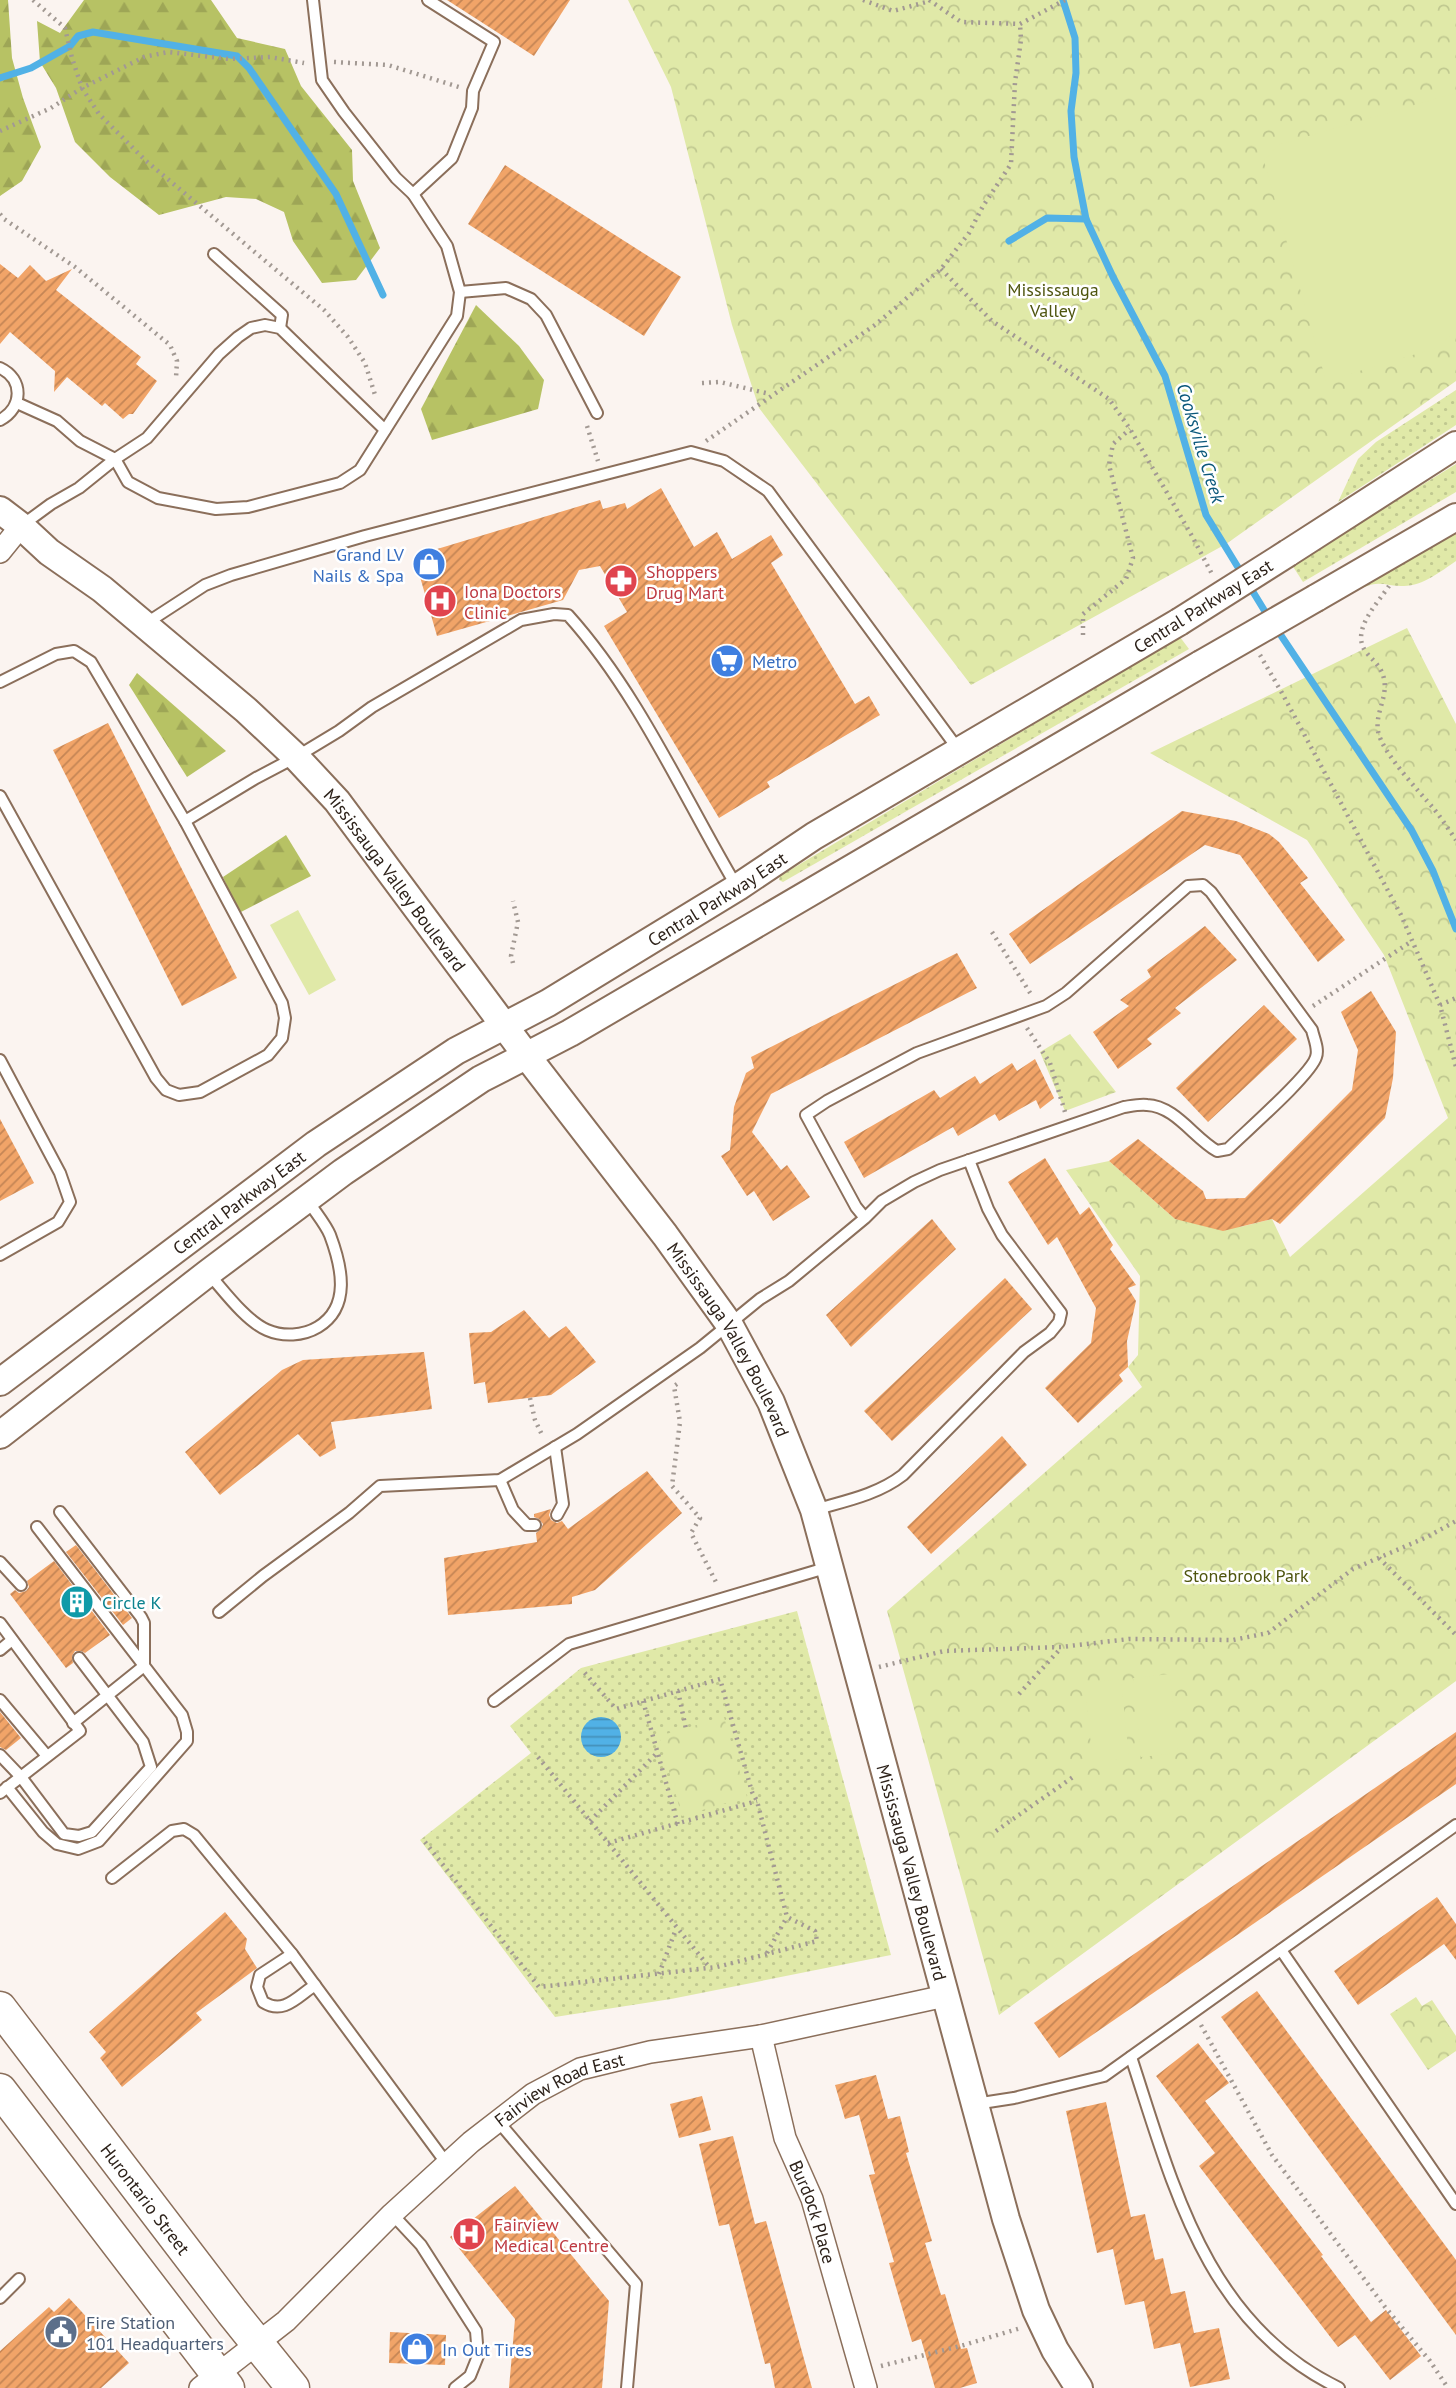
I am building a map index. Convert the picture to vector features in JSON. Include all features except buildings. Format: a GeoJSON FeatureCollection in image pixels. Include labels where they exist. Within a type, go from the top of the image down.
{"type":"FeatureCollection","features":[{"type":"Feature","properties":{"kind":"main road","name":"Hurontario Street"},"geometry":{"type":"LineString","coordinates":[[0,2008],[293,2388]]}},
{"type":"Feature","properties":{"kind":"main road"},"geometry":{"type":"LineString","coordinates":[[0,2090],[215,2383]]}},
{"type":"Feature","properties":{"kind":"street","name":"Central Parkway East"},"geometry":{"type":"LineString","coordinates":[[0,1382],[316,1144],[456,1051],[548,1003],[738,887],[814,836],[1179,622],[1456,445]]}},
{"type":"Feature","properties":{"kind":"street"},"geometry":{"type":"LineString","coordinates":[[0,1434],[343,1172],[481,1079],[570,1032],[1456,517]]}},
{"type":"Feature","properties":{"kind":"street"},"geometry":{"type":"LineString","coordinates":[[0,552],[10,518]]}},
{"type":"Feature","properties":{"kind":"street","name":"Mississauga Valley Boulevard"},"geometry":{"type":"LineString","coordinates":[[10,518],[49,552],[102,589],[246,710],[296,757],[345,811],[729,1324],[771,1402],[814,1510],[1006,2219],[1036,2310],[1055,2350],[1079,2388]]}},
{"type":"Feature","properties":{"kind":"street","name":"Fairview Road East"},"geometry":{"type":"LineString","coordinates":[[215,2383],[257,2343],[286,2321],[392,2214],[497,2120],[533,2094],[580,2070],[650,2052],[761,2036],[945,1996]]}},
{"type":"Feature","properties":{"kind":"street","name":"Burdock Place"},"geometry":{"type":"LineString","coordinates":[[761,2036],[785,2138],[812,2199],[866,2388]]}},
{"type":"Feature","properties":{"kind":"lane"},"geometry":{"type":"LineString","coordinates":[[17,403],[57,421],[80,441],[115,459],[128,482],[158,498],[216,509],[248,507],[340,483],[360,470],[457,316],[460,292],[447,246],[413,194],[396,178],[329,93],[322,80],[313,0]]}},
{"type":"Feature","properties":{"kind":"lane"},"geometry":{"type":"LineString","coordinates":[[413,194],[452,158],[472,108],[473,91],[494,42],[428,0]]}},
{"type":"Feature","properties":{"kind":"lane"},"geometry":{"type":"LineString","coordinates":[[214,254],[282,314],[280,328]]}},
{"type":"Feature","properties":{"kind":"lane"},"geometry":{"type":"LineString","coordinates":[[460,292],[506,288],[531,299],[546,315],[597,413]]}},
{"type":"Feature","properties":{"kind":"lane"},"geometry":{"type":"LineString","coordinates":[[10,518],[51,504],[79,488],[147,438],[219,354],[251,328],[265,325],[280,328],[386,430]]}},
{"type":"Feature","properties":{"kind":"lane"},"geometry":{"type":"LineString","coordinates":[[0,368],[15,380],[19,391],[17,403],[11,413],[0,420]]}},
{"type":"Feature","properties":{"kind":"lane"},"geometry":{"type":"LineString","coordinates":[[145,625],[205,584],[231,575],[365,536],[691,452],[724,461],[768,491],[960,751]]}},
{"type":"Feature","properties":{"kind":"lane"},"geometry":{"type":"LineString","coordinates":[[185,821],[521,620],[554,614],[568,615],[622,688],[738,887]]}},
{"type":"Feature","properties":{"kind":"lane"},"geometry":{"type":"LineString","coordinates":[[0,682],[56,654],[74,651],[91,662],[185,821],[282,1003],[285,1018],[282,1038],[268,1055],[200,1092],[179,1095],[166,1090],[156,1078],[0,796]]}},
{"type":"Feature","properties":{"kind":"lane"},"geometry":{"type":"LineString","coordinates":[[219,1612],[349,1513],[380,1486],[500,1480],[577,1434],[700,1348],[760,1299],[789,1281],[865,1219],[883,1201],[914,1182],[969,1160],[1124,1107],[1146,1104],[1171,1114],[1217,1151],[1228,1149],[1305,1074],[1316,1058],[1317,1046],[1312,1030],[1211,892],[1203,885],[1188,886],[1066,993],[1040,1009],[917,1054],[827,1101],[806,1115],[865,1219]]}},
{"type":"Feature","properties":{"kind":"lane"},"geometry":{"type":"LineString","coordinates":[[0,1060],[4,1080],[60,1172],[70,1202],[58,1222],[0,1255]]}},
{"type":"Feature","properties":{"kind":"lane"},"geometry":{"type":"LineString","coordinates":[[814,1510],[890,1486],[1024,1352],[1050,1333],[1059,1322],[1061,1313],[1002,1235],[988,1209],[969,1160]]}},
{"type":"Feature","properties":{"kind":"lane"},"geometry":{"type":"LineString","coordinates":[[208,1273],[234,1303],[264,1329],[283,1335],[310,1332],[330,1320],[339,1306],[342,1278],[330,1235],[307,1199]]}},
{"type":"Feature","properties":{"kind":"lane"},"geometry":{"type":"LineString","coordinates":[[553,1448],[563,1504],[557,1515]]}},
{"type":"Feature","properties":{"kind":"lane"},"geometry":{"type":"LineString","coordinates":[[500,1480],[513,1510],[527,1525],[535,1525]]}},
{"type":"Feature","properties":{"kind":"lane"},"geometry":{"type":"LineString","coordinates":[[60,1512],[141,1617],[144,1623],[144,1666]]}},
{"type":"Feature","properties":{"kind":"lane"},"geometry":{"type":"LineString","coordinates":[[1,1625],[80,1731],[4,1790],[57,1844],[78,1849],[99,1841],[187,1741],[187,1732],[182,1714],[37,1527]]}},
{"type":"Feature","properties":{"kind":"lane"},"geometry":{"type":"LineString","coordinates":[[0,1562],[22,1585]]}},
{"type":"Feature","properties":{"kind":"lane"},"geometry":{"type":"LineString","coordinates":[[494,1701],[569,1644],[830,1567]]}},
{"type":"Feature","properties":{"kind":"lane"},"geometry":{"type":"LineString","coordinates":[[0,1650],[12,1640]]}},
{"type":"Feature","properties":{"kind":"lane"},"geometry":{"type":"LineString","coordinates":[[0,1755],[21,1777],[64,1834],[79,1836],[92,1832],[151,1767],[143,1742],[79,1658]]}},
{"type":"Feature","properties":{"kind":"lane"},"geometry":{"type":"LineString","coordinates":[[73,1723],[144,1666]]}},
{"type":"Feature","properties":{"kind":"lane"},"geometry":{"type":"LineString","coordinates":[[0,1700],[47,1756]]}},
{"type":"Feature","properties":{"kind":"lane"},"geometry":{"type":"LineString","coordinates":[[975,2104],[1014,2098],[1104,2076],[1455,1828]]}},
{"type":"Feature","properties":{"kind":"lane"},"geometry":{"type":"LineString","coordinates":[[112,1878],[172,1831],[184,1829],[189,1832],[292,1954],[447,2165]]}},
{"type":"Feature","properties":{"kind":"lane"},"geometry":{"type":"LineString","coordinates":[[1281,1950],[1456,2204]]}},
{"type":"Feature","properties":{"kind":"lane"},"geometry":{"type":"LineString","coordinates":[[292,1954],[260,1975],[257,1987],[262,2002],[272,2008],[282,2008],[315,1985]]}},
{"type":"Feature","properties":{"kind":"lane"},"geometry":{"type":"LineString","coordinates":[[1131,2057],[1174,2189],[1192,2232],[1227,2290],[1264,2338],[1289,2360],[1339,2388]]}},
{"type":"Feature","properties":{"kind":"lane"},"geometry":{"type":"LineString","coordinates":[[497,2120],[636,2284],[627,2388]]}},
{"type":"Feature","properties":{"kind":"lane"},"geometry":{"type":"LineString","coordinates":[[392,2214],[421,2245],[476,2330],[478,2356],[470,2376],[454,2388]]}},
{"type":"Feature","properties":{"kind":"lane"},"geometry":{"type":"LineString","coordinates":[[0,2298],[19,2279]]}},
{"type":"Feature","properties":{"kind":"path"},"geometry":{"type":"LineString","coordinates":[[33,0],[65,28],[82,88],[99,114],[146,161],[324,310],[348,337],[365,363],[386,430]]}},
{"type":"Feature","properties":{"kind":"path"},"geometry":{"type":"LineString","coordinates":[[863,0],[892,11],[929,1],[961,22],[1020,24],[1065,0]]}},
{"type":"Feature","properties":{"kind":"path"},"geometry":{"type":"LineString","coordinates":[[691,452],[875,325],[941,269],[969,233],[1011,164],[1020,24]]}},
{"type":"Feature","properties":{"kind":"path"},"geometry":{"type":"LineString","coordinates":[[0,131],[51,108],[82,88],[144,57],[167,52],[229,59],[270,57],[299,63],[388,65],[473,91]]}},
{"type":"Feature","properties":{"kind":"path"},"geometry":{"type":"LineString","coordinates":[[0,214],[75,267],[170,345],[177,360],[176,380]]}},
{"type":"Feature","properties":{"kind":"path"},"geometry":{"type":"LineString","coordinates":[[702,383],[720,382],[771,395]]}},
{"type":"Feature","properties":{"kind":"path"},"geometry":{"type":"LineString","coordinates":[[584,417],[602,475]]}},
{"type":"Feature","properties":{"kind":"path"},"geometry":{"type":"LineString","coordinates":[[1083,635],[1083,614],[1126,579],[1133,558],[1109,465],[1113,444],[1130,429]]}},
{"type":"Feature","properties":{"kind":"path"},"geometry":{"type":"LineString","coordinates":[[1389,586],[1364,624],[1361,634],[1361,642],[1378,666],[1385,683],[1377,718],[1380,740],[1456,840]]}},
{"type":"Feature","properties":{"kind":"path"},"geometry":{"type":"LineString","coordinates":[[513,901],[518,922],[511,956],[513,963]]}},
{"type":"Feature","properties":{"kind":"path"},"geometry":{"type":"LineString","coordinates":[[992,932],[1040,1009]]}},
{"type":"Feature","properties":{"kind":"path"},"geometry":{"type":"LineString","coordinates":[[1300,1014],[1412,941]]}},
{"type":"Feature","properties":{"kind":"path"},"geometry":{"type":"LineString","coordinates":[[1456,998],[1440,1005],[1456,1067]]}},
{"type":"Feature","properties":{"kind":"path"},"geometry":{"type":"LineString","coordinates":[[1019,1016],[1050,1063],[1069,1126]]}},
{"type":"Feature","properties":{"kind":"path"},"geometry":{"type":"LineString","coordinates":[[683,1380],[674,1386],[680,1422],[672,1486],[700,1518],[691,1533],[725,1598]]}},
{"type":"Feature","properties":{"kind":"path"},"geometry":{"type":"LineString","coordinates":[[530,1398],[535,1420],[553,1448]]}},
{"type":"Feature","properties":{"kind":"path"},"geometry":{"type":"LineString","coordinates":[[858,1673],[944,1651],[1061,1647],[1129,1639],[1233,1640],[1268,1633],[1353,1569],[1456,1521]]}},
{"type":"Feature","properties":{"kind":"path"},"geometry":{"type":"LineString","coordinates":[[1379,1558],[1456,1635]]}},
{"type":"Feature","properties":{"kind":"path"},"geometry":{"type":"LineString","coordinates":[[1019,1694],[1061,1647]]}},
{"type":"Feature","properties":{"kind":"path"},"geometry":{"type":"LineString","coordinates":[[584,1672],[616,1709],[720,1679],[752,1792],[757,1801],[787,1917],[766,1954]]}},
{"type":"Feature","properties":{"kind":"path"},"geometry":{"type":"LineString","coordinates":[[678,1691],[686,1729]]}},
{"type":"Feature","properties":{"kind":"path"},"geometry":{"type":"LineString","coordinates":[[643,1701],[678,1825]]}},
{"type":"Feature","properties":{"kind":"path"},"geometry":{"type":"LineString","coordinates":[[590,1821],[657,1753]]}},
{"type":"Feature","properties":{"kind":"path"},"geometry":{"type":"LineString","coordinates":[[538,1757],[710,1968]]}},
{"type":"Feature","properties":{"kind":"path"},"geometry":{"type":"LineString","coordinates":[[996,1831],[1073,1777]]}},
{"type":"Feature","properties":{"kind":"path"},"geometry":{"type":"LineString","coordinates":[[608,1843],[757,1801]]}},
{"type":"Feature","properties":{"kind":"path"},"geometry":{"type":"LineString","coordinates":[[425,1842],[539,1987],[710,1968],[817,1941],[815,1931],[787,1917]]}},
{"type":"Feature","properties":{"kind":"path"},"geometry":{"type":"LineString","coordinates":[[659,1974],[676,1928]]}},
{"type":"Feature","properties":{"kind":"path"},"geometry":{"type":"LineString","coordinates":[[1194,2012],[1249,2118],[1272,2155],[1448,2388]]}},
{"type":"Feature","properties":{"kind":"path"},"geometry":{"type":"LineString","coordinates":[[878,2367],[972,2343],[1025,2326]]}},
{"type":"Feature","properties":{"kind":"green space"},"geometry":{"type":"Polygon","coordinates":[[[0,0],[8,0],[12,58],[41,147],[22,181],[0,196],[0,0]]]}},
{"type":"Feature","properties":{"kind":"green space"},"geometry":{"type":"Polygon","coordinates":[[[84,0],[211,0],[237,38],[285,49],[301,86],[352,150],[353,181],[380,248],[356,280],[322,283],[293,241],[284,212],[256,199],[226,197],[159,215],[110,177],[75,142],[56,88],[40,62],[37,21],[60,33],[84,0]]]}},
{"type":"Feature","properties":{"kind":"green space","name":"Mississauga Valley"},"geometry":{"type":"Polygon","coordinates":[[[628,0],[1456,0],[1456,381],[1226,544],[971,685],[759,408],[732,325],[671,87],[628,0]]]}},
{"type":"Feature","properties":{"kind":"green space"},"geometry":{"type":"Polygon","coordinates":[[[1456,93],[1456,331],[1436,348],[1326,381],[1264,161],[1278,145],[1456,93]]]}},
{"type":"Feature","properties":{"kind":"green space"},"geometry":{"type":"Polygon","coordinates":[[[476,305],[519,346],[544,380],[538,409],[432,440],[421,409],[476,305]]]}},
{"type":"Feature","properties":{"kind":"green space"},"geometry":{"type":"Polygon","coordinates":[[[1456,390],[1456,425],[1338,502],[1358,459],[1376,442],[1456,390]]]}},
{"type":"Feature","properties":{"kind":"green space"},"geometry":{"type":"Polygon","coordinates":[[[1456,464],[1456,492],[1303,582],[1292,565],[1456,464]]]}},
{"type":"Feature","properties":{"kind":"green space"},"geometry":{"type":"Polygon","coordinates":[[[1456,529],[1456,561],[1438,573],[1411,585],[1375,584],[1365,587],[1363,581],[1456,529]]]}},
{"type":"Feature","properties":{"kind":"green space","name":"Stonebrook Park"},"geometry":{"type":"Polygon","coordinates":[[[1407,628],[1456,724],[1456,1681],[999,2015],[887,1611],[1142,1387],[1128,1367],[1138,1355],[1140,1276],[1066,1170],[1109,1161],[1175,1219],[1240,1227],[1272,1219],[1290,1257],[1448,1118],[1384,955],[1307,840],[1150,753],[1407,628]]]}},
{"type":"Feature","properties":{"kind":"green space"},"geometry":{"type":"Polygon","coordinates":[[[1180,637],[1189,649],[783,882],[779,880],[780,876],[1180,637]]]}},
{"type":"Feature","properties":{"kind":"green space"},"geometry":{"type":"Polygon","coordinates":[[[137,673],[226,751],[187,777],[129,685],[137,673]]]}},
{"type":"Feature","properties":{"kind":"green space"},"geometry":{"type":"Polygon","coordinates":[[[286,835],[311,876],[239,913],[223,877],[286,835]]]}},
{"type":"Feature","properties":{"kind":"green space"},"geometry":{"type":"Polygon","coordinates":[[[298,910],[336,980],[309,995],[270,925],[298,910]]]}},
{"type":"Feature","properties":{"kind":"green space"},"geometry":{"type":"Polygon","coordinates":[[[1070,1034],[1116,1092],[1065,1111],[1040,1052],[1070,1034]]]}},
{"type":"Feature","properties":{"kind":"green space"},"geometry":{"type":"Polygon","coordinates":[[[797,1611],[891,1955],[671,1999],[555,2017],[420,1840],[531,1753],[510,1726],[581,1668],[797,1611]]]}},
{"type":"Feature","properties":{"kind":"green space"},"geometry":{"type":"Polygon","coordinates":[[[1170,1674],[1178,1753],[1141,1757],[1133,1678],[1170,1674]]]}},
{"type":"Feature","properties":{"kind":"green space"},"geometry":{"type":"Polygon","coordinates":[[[1121,1679],[1129,1758],[1093,1762],[1084,1683],[1121,1679]]]}},
{"type":"Feature","properties":{"kind":"green space"},"geometry":{"type":"Polygon","coordinates":[[[724,1717],[747,1797],[682,1816],[659,1736],[724,1717]]]}},
{"type":"Feature","properties":{"kind":"green space"},"geometry":{"type":"Polygon","coordinates":[[[1416,1997],[1422,2006],[1432,2000],[1456,2036],[1456,2051],[1428,2070],[1390,2014],[1416,1997]]]}},
{"type":"Feature","properties":{"kind":"water"},"geometry":{"type":"Polygon","coordinates":[[[601,1717],[609,1718],[615,1723],[620,1729],[620,1745],[615,1751],[609,1756],[601,1757],[593,1756],[587,1751],[582,1745],[581,1737],[582,1729],[587,1723],[593,1718],[601,1717]]]}},
{"type":"Feature","properties":{"kind":"waterway","name":"Cooksville Creek"},"geometry":{"type":"LineString","coordinates":[[1063,0],[1075,38],[1076,73],[1071,111],[1074,157],[1086,219],[1165,376],[1206,515],[1269,618]]}},
{"type":"Feature","properties":{"kind":"waterway"},"geometry":{"type":"LineString","coordinates":[[0,78],[31,68],[70,46],[78,36],[93,32],[237,56],[249,68],[336,194],[383,295]]}},
{"type":"Feature","properties":{"kind":"waterway"},"geometry":{"type":"LineString","coordinates":[[1009,241],[1047,218],[1086,219]]}},
{"type":"Feature","properties":{"kind":"waterway","name":"Cooksville Creek"},"geometry":{"type":"LineString","coordinates":[[1276,628],[1412,831],[1433,871],[1456,929]]}},
{"type":"Feature","properties":{"kind":"place","name":"Grand LV Nails & Spa"},"geometry":{"type":"Point","coordinates":[429,564]}},
{"type":"Feature","properties":{"kind":"place","name":"Shoppers Drug Mart"},"geometry":{"type":"Point","coordinates":[621,581]}},
{"type":"Feature","properties":{"kind":"place","name":"Iona Doctors Clinic"},"geometry":{"type":"Point","coordinates":[440,601]}},
{"type":"Feature","properties":{"kind":"place","name":"Metro"},"geometry":{"type":"Point","coordinates":[727,661]}},
{"type":"Feature","properties":{"kind":"place","name":"Circle K"},"geometry":{"type":"Point","coordinates":[77,1602]}},
{"type":"Feature","properties":{"kind":"place","name":"Fairview Medical Centre"},"geometry":{"type":"Point","coordinates":[469,2234]}},
{"type":"Feature","properties":{"kind":"place","name":"Fire Station 101 Headquarters"},"geometry":{"type":"Point","coordinates":[61,2332]}},
{"type":"Feature","properties":{"kind":"place","name":"In Out Tires"},"geometry":{"type":"Point","coordinates":[417,2349]}}]}
